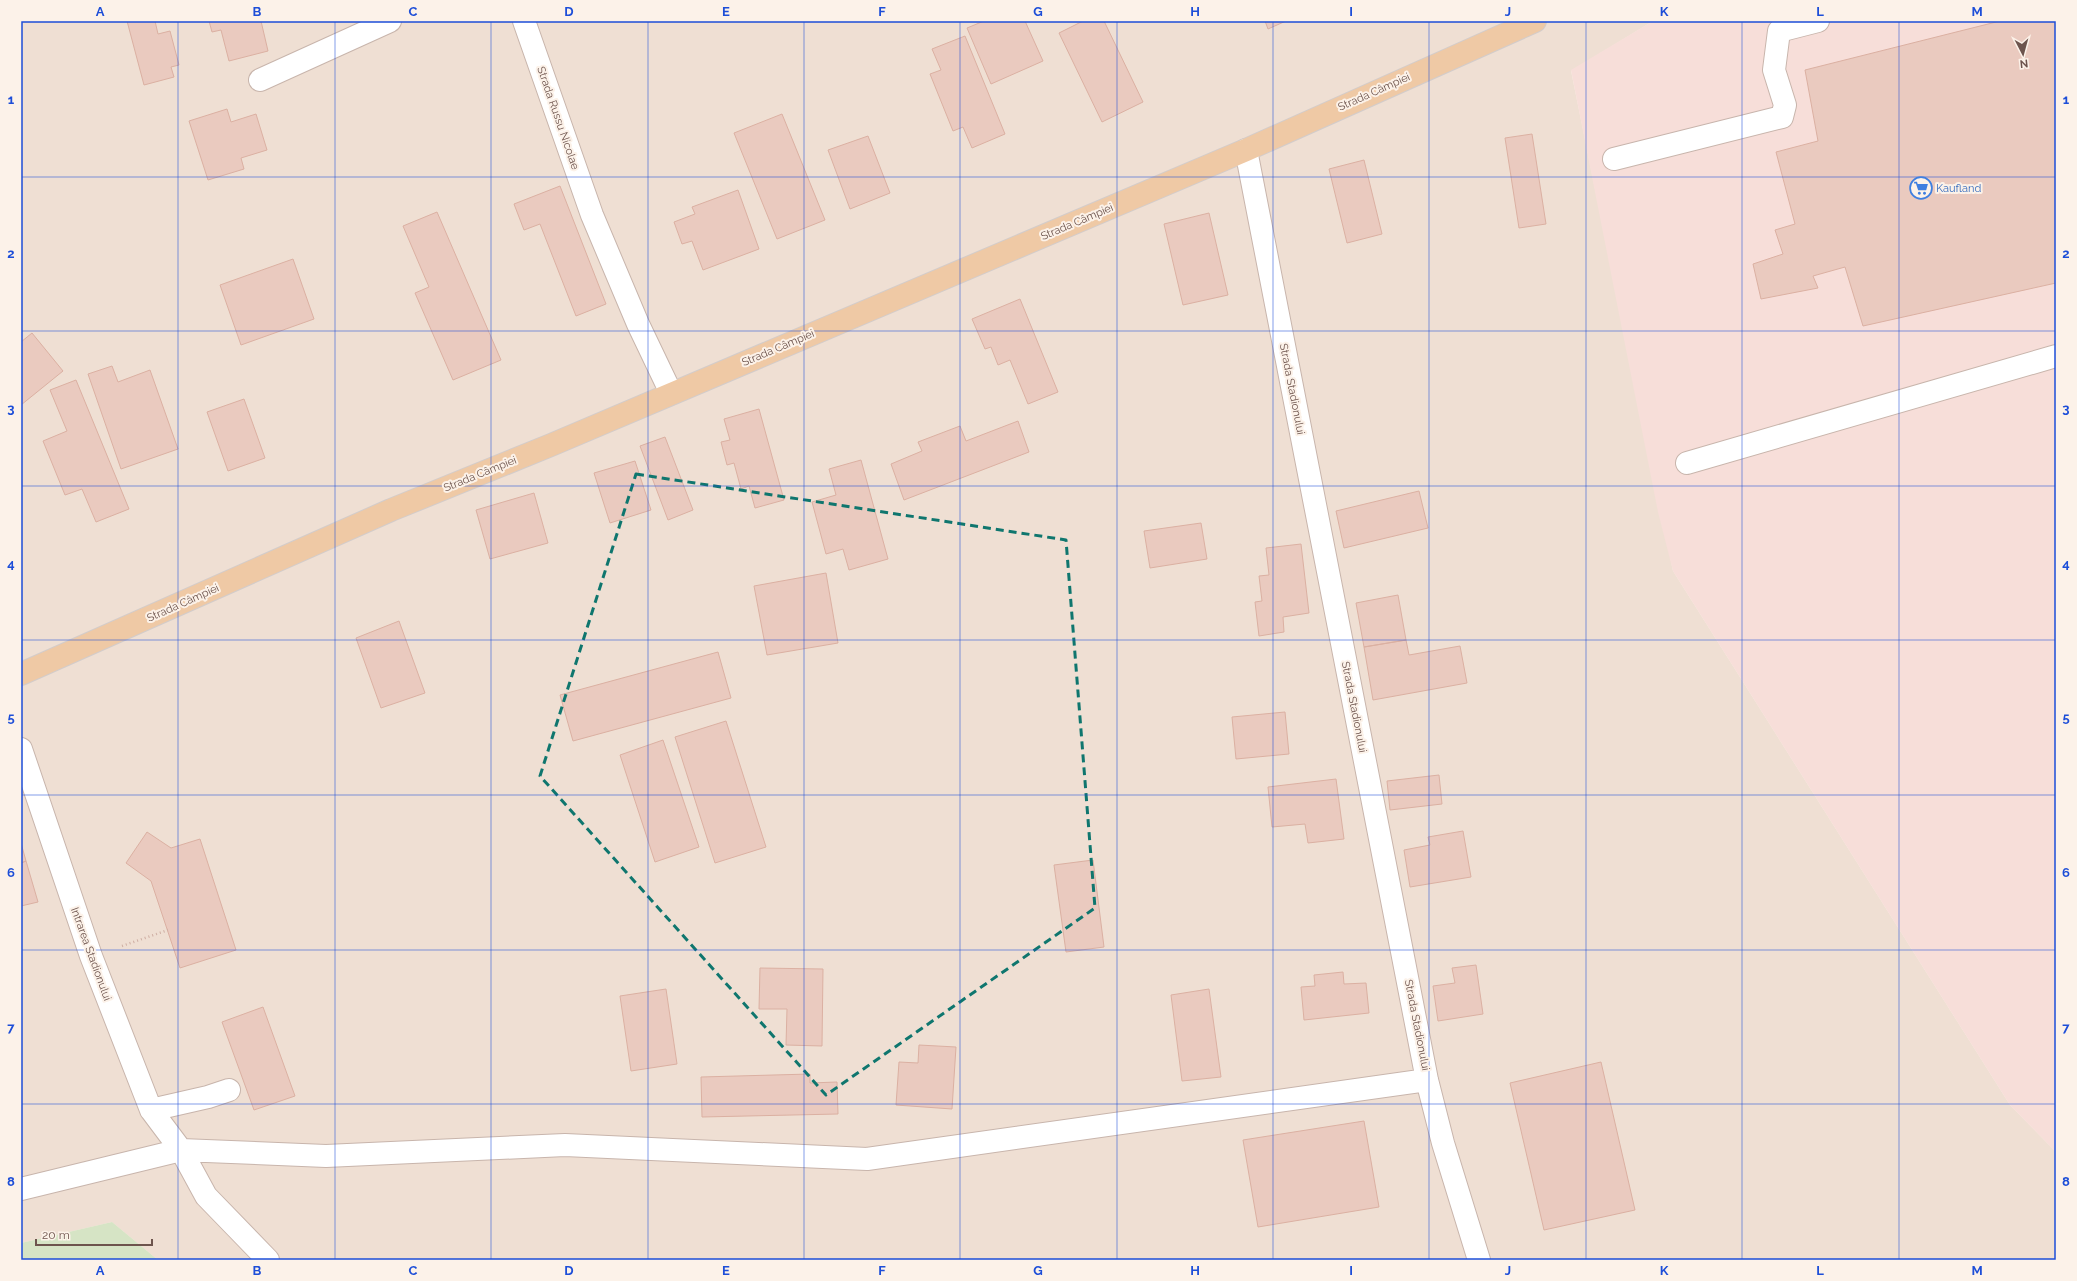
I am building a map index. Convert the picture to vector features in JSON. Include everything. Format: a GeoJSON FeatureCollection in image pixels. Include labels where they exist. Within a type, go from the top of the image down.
{"type":"FeatureCollection","features":[{"type":"Feature","properties":{"kind":"main road","name":"Strada Câmpiei"},"geometry":{"type":"LineString","coordinates":[[21,674],[391,510],[1246,150],[1535,21]]}},
{"type":"Feature","properties":{"kind":"street"},"geometry":{"type":"LineString","coordinates":[[260,80],[390,21]]}},
{"type":"Feature","properties":{"kind":"street","name":"Strada Russu Nicolae"},"geometry":{"type":"LineString","coordinates":[[524,21],[592,215],[638,324],[671,393]]}},
{"type":"Feature","properties":{"kind":"street"},"geometry":{"type":"LineString","coordinates":[[1614,159],[1782,117],[1785,105],[1774,70],[1787,26],[1818,21]]}},
{"type":"Feature","properties":{"kind":"street","name":"Strada Stadionului"},"geometry":{"type":"LineString","coordinates":[[1246,150],[1427,1080],[1443,1144],[1479,1260]]}},
{"type":"Feature","properties":{"kind":"street"},"geometry":{"type":"LineString","coordinates":[[1687,463],[2056,356]]}},
{"type":"Feature","properties":{"kind":"street","name":"Intrarea Stadionului"},"geometry":{"type":"LineString","coordinates":[[21,749],[91,956],[150,1110],[181,1150],[206,1196],[268,1260]]}},
{"type":"Feature","properties":{"kind":"street"},"geometry":{"type":"LineString","coordinates":[[21,1189],[181,1150],[326,1156],[565,1145],[867,1159],[1427,1080]]}},
{"type":"Feature","properties":{"kind":"street"},"geometry":{"type":"LineString","coordinates":[[150,1110],[208,1097],[229,1090]]}},
{"type":"Feature","properties":{"kind":"path"},"geometry":{"type":"LineString","coordinates":[[91,956],[168,930]]}},
{"type":"Feature","properties":{"kind":"highlighted area"},"geometry":{"type":"Polygon","coordinates":[[[636,474],[1066,540],[1095,908],[826,1095],[540,776],[636,474]]]}},
{"type":"Feature","properties":{"kind":"shaded area"},"geometry":{"type":"Polygon","coordinates":[[[21,21],[1653,21],[1571,71],[1673,571],[2010,1105],[2056,1152],[2056,1260],[158,1260],[112,1222],[21,1243],[21,21]]]}},
{"type":"Feature","properties":{"kind":"shaded area"},"geometry":{"type":"Polygon","coordinates":[[[1653,21],[2056,21],[2056,1152],[2010,1105],[1673,571],[1658,512],[1571,70],[1653,21]]]}},
{"type":"Feature","properties":{"kind":"green space"},"geometry":{"type":"Polygon","coordinates":[[[112,1222],[158,1260],[21,1260],[21,1243],[112,1222]]]}},
{"type":"Feature","properties":{"kind":"building"},"geometry":{"type":"Polygon","coordinates":[[[127,21],[155,21],[158,34],[170,31],[179,65],[171,67],[174,77],[144,85],[127,21]]]}},
{"type":"Feature","properties":{"kind":"building"},"geometry":{"type":"Polygon","coordinates":[[[209,21],[261,21],[268,51],[229,61],[221,30],[212,32],[209,21]]]}},
{"type":"Feature","properties":{"kind":"building"},"geometry":{"type":"Polygon","coordinates":[[[984,21],[1025,21],[1043,61],[991,84],[967,28],[984,21]]]}},
{"type":"Feature","properties":{"kind":"building"},"geometry":{"type":"Polygon","coordinates":[[[1083,21],[1104,21],[1143,102],[1102,122],[1059,33],[1083,21]]]}},
{"type":"Feature","properties":{"kind":"building"},"geometry":{"type":"Polygon","coordinates":[[[1265,21],[1286,21],[1268,29],[1265,21]]]}},
{"type":"Feature","properties":{"kind":"building","name":"Kaufland"},"geometry":{"type":"Polygon","coordinates":[[[2000,21],[2056,21],[2056,283],[1863,326],[1845,267],[1813,276],[1818,288],[1761,299],[1753,264],[1783,254],[1775,230],[1795,224],[1776,152],[1818,141],[1805,70],[2000,21]]]}},
{"type":"Feature","properties":{"kind":"building"},"geometry":{"type":"Polygon","coordinates":[[[965,36],[1005,134],[972,148],[963,127],[953,131],[930,74],[941,70],[932,49],[965,36]]]}},
{"type":"Feature","properties":{"kind":"building"},"geometry":{"type":"Polygon","coordinates":[[[227,109],[231,122],[256,114],[267,150],[241,158],[244,169],[208,180],[189,121],[227,109]]]}},
{"type":"Feature","properties":{"kind":"building"},"geometry":{"type":"Polygon","coordinates":[[[782,114],[825,220],[777,239],[734,133],[782,114]]]}},
{"type":"Feature","properties":{"kind":"building"},"geometry":{"type":"Polygon","coordinates":[[[1532,134],[1546,224],[1519,228],[1505,138],[1532,134]]]}},
{"type":"Feature","properties":{"kind":"building"},"geometry":{"type":"Polygon","coordinates":[[[868,136],[890,193],[850,209],[828,150],[868,136]]]}},
{"type":"Feature","properties":{"kind":"building"},"geometry":{"type":"Polygon","coordinates":[[[1364,160],[1382,234],[1347,243],[1329,169],[1364,160]]]}},
{"type":"Feature","properties":{"kind":"building"},"geometry":{"type":"Polygon","coordinates":[[[560,186],[606,304],[576,316],[540,224],[524,230],[514,204],[560,186]]]}},
{"type":"Feature","properties":{"kind":"building"},"geometry":{"type":"Polygon","coordinates":[[[738,190],[759,249],[703,270],[692,241],[682,244],[674,222],[695,214],[692,207],[738,190]]]}},
{"type":"Feature","properties":{"kind":"building"},"geometry":{"type":"Polygon","coordinates":[[[437,212],[501,360],[453,380],[415,293],[429,287],[403,226],[437,212]]]}},
{"type":"Feature","properties":{"kind":"building"},"geometry":{"type":"Polygon","coordinates":[[[1209,213],[1228,295],[1183,305],[1164,224],[1209,213]]]}},
{"type":"Feature","properties":{"kind":"building"},"geometry":{"type":"Polygon","coordinates":[[[293,259],[314,319],[241,345],[220,285],[293,259]]]}},
{"type":"Feature","properties":{"kind":"building"},"geometry":{"type":"Polygon","coordinates":[[[1020,299],[1058,392],[1028,404],[1010,360],[998,365],[991,347],[985,349],[972,319],[1020,299]]]}},
{"type":"Feature","properties":{"kind":"building"},"geometry":{"type":"Polygon","coordinates":[[[32,333],[63,371],[21,405],[21,342],[32,333]]]}},
{"type":"Feature","properties":{"kind":"building"},"geometry":{"type":"Polygon","coordinates":[[[112,366],[118,382],[150,370],[178,449],[121,469],[88,374],[112,366]]]}},
{"type":"Feature","properties":{"kind":"building"},"geometry":{"type":"Polygon","coordinates":[[[76,380],[129,509],[96,522],[82,489],[65,495],[43,441],[67,431],[50,390],[76,380]]]}},
{"type":"Feature","properties":{"kind":"building"},"geometry":{"type":"Polygon","coordinates":[[[244,399],[265,458],[228,471],[207,412],[244,399]]]}},
{"type":"Feature","properties":{"kind":"building"},"geometry":{"type":"Polygon","coordinates":[[[759,409],[784,500],[755,508],[749,486],[741,489],[734,463],[727,465],[721,442],[730,440],[724,419],[759,409]]]}},
{"type":"Feature","properties":{"kind":"building"},"geometry":{"type":"Polygon","coordinates":[[[1018,421],[1029,452],[904,500],[891,464],[922,451],[918,442],[960,426],[966,441],[1018,421]]]}},
{"type":"Feature","properties":{"kind":"building"},"geometry":{"type":"Polygon","coordinates":[[[665,437],[693,510],[668,520],[640,446],[665,437]]]}},
{"type":"Feature","properties":{"kind":"building"},"geometry":{"type":"Polygon","coordinates":[[[861,460],[888,559],[849,570],[843,549],[826,554],[812,502],[836,495],[829,469],[861,460]]]}},
{"type":"Feature","properties":{"kind":"building"},"geometry":{"type":"Polygon","coordinates":[[[635,461],[651,510],[610,523],[594,473],[635,461]]]}},
{"type":"Feature","properties":{"kind":"building"},"geometry":{"type":"Polygon","coordinates":[[[1419,491],[1428,528],[1344,548],[1336,511],[1419,491]]]}},
{"type":"Feature","properties":{"kind":"building"},"geometry":{"type":"Polygon","coordinates":[[[534,493],[548,543],[490,559],[476,510],[534,493]]]}},
{"type":"Feature","properties":{"kind":"building"},"geometry":{"type":"Polygon","coordinates":[[[1201,523],[1207,559],[1150,568],[1144,531],[1201,523]]]}},
{"type":"Feature","properties":{"kind":"building"},"geometry":{"type":"Polygon","coordinates":[[[1301,544],[1309,613],[1283,617],[1284,632],[1259,636],[1255,602],[1262,601],[1259,576],[1269,575],[1266,548],[1301,544]]]}},
{"type":"Feature","properties":{"kind":"building"},"geometry":{"type":"Polygon","coordinates":[[[826,573],[838,643],[767,655],[754,586],[826,573]]]}},
{"type":"Feature","properties":{"kind":"building"},"geometry":{"type":"Polygon","coordinates":[[[1398,595],[1406,640],[1364,647],[1356,603],[1398,595]]]}},
{"type":"Feature","properties":{"kind":"building"},"geometry":{"type":"Polygon","coordinates":[[[399,621],[425,693],[381,708],[356,638],[399,621]]]}},
{"type":"Feature","properties":{"kind":"building"},"geometry":{"type":"Polygon","coordinates":[[[1406,640],[1409,655],[1460,646],[1467,683],[1373,700],[1364,647],[1406,640]]]}},
{"type":"Feature","properties":{"kind":"building"},"geometry":{"type":"Polygon","coordinates":[[[718,652],[731,698],[573,741],[560,695],[718,652]]]}},
{"type":"Feature","properties":{"kind":"building"},"geometry":{"type":"Polygon","coordinates":[[[1285,712],[1289,754],[1236,759],[1232,717],[1285,712]]]}},
{"type":"Feature","properties":{"kind":"building"},"geometry":{"type":"Polygon","coordinates":[[[726,721],[766,847],[715,863],[675,737],[726,721]]]}},
{"type":"Feature","properties":{"kind":"building"},"geometry":{"type":"Polygon","coordinates":[[[663,740],[699,847],[655,862],[620,755],[663,740]]]}},
{"type":"Feature","properties":{"kind":"building"},"geometry":{"type":"Polygon","coordinates":[[[1439,775],[1442,804],[1390,810],[1387,781],[1439,775]]]}},
{"type":"Feature","properties":{"kind":"building"},"geometry":{"type":"Polygon","coordinates":[[[1336,779],[1344,839],[1308,843],[1305,824],[1272,827],[1268,787],[1336,779]]]}},
{"type":"Feature","properties":{"kind":"building"},"geometry":{"type":"Polygon","coordinates":[[[1463,831],[1471,877],[1410,887],[1404,850],[1430,845],[1428,837],[1463,831]]]}},
{"type":"Feature","properties":{"kind":"building"},"geometry":{"type":"Polygon","coordinates":[[[147,832],[171,848],[200,839],[236,950],[180,968],[151,881],[126,863],[147,832]]]}},
{"type":"Feature","properties":{"kind":"building"},"geometry":{"type":"Polygon","coordinates":[[[21,843],[26,861],[21,863],[21,843]]]}},
{"type":"Feature","properties":{"kind":"building"},"geometry":{"type":"Polygon","coordinates":[[[1093,860],[1104,947],[1066,952],[1054,865],[1093,860]]]}},
{"type":"Feature","properties":{"kind":"building"},"geometry":{"type":"Polygon","coordinates":[[[26,861],[38,902],[21,906],[21,863],[26,861]]]}},
{"type":"Feature","properties":{"kind":"building"},"geometry":{"type":"Polygon","coordinates":[[[1476,965],[1483,1014],[1438,1021],[1433,986],[1455,983],[1452,968],[1476,965]]]}},
{"type":"Feature","properties":{"kind":"building"},"geometry":{"type":"Polygon","coordinates":[[[760,968],[823,969],[822,1046],[786,1045],[787,1009],[759,1009],[760,968]]]}},
{"type":"Feature","properties":{"kind":"building"},"geometry":{"type":"Polygon","coordinates":[[[1343,972],[1344,984],[1366,983],[1369,1013],[1304,1020],[1301,987],[1315,986],[1314,975],[1343,972]]]}},
{"type":"Feature","properties":{"kind":"building"},"geometry":{"type":"Polygon","coordinates":[[[666,989],[677,1064],[631,1071],[620,996],[666,989]]]}},
{"type":"Feature","properties":{"kind":"building"},"geometry":{"type":"Polygon","coordinates":[[[1209,989],[1221,1077],[1182,1081],[1171,995],[1209,989]]]}},
{"type":"Feature","properties":{"kind":"building"},"geometry":{"type":"Polygon","coordinates":[[[263,1007],[295,1096],[254,1110],[222,1022],[263,1007]]]}},
{"type":"Feature","properties":{"kind":"building"},"geometry":{"type":"Polygon","coordinates":[[[919,1045],[956,1047],[952,1109],[896,1105],[899,1062],[918,1063],[919,1045]]]}},
{"type":"Feature","properties":{"kind":"building"},"geometry":{"type":"Polygon","coordinates":[[[1601,1062],[1635,1210],[1544,1230],[1510,1083],[1601,1062]]]}},
{"type":"Feature","properties":{"kind":"building"},"geometry":{"type":"Polygon","coordinates":[[[810,1074],[810,1083],[837,1082],[838,1114],[702,1117],[701,1077],[810,1074]]]}},
{"type":"Feature","properties":{"kind":"building"},"geometry":{"type":"Polygon","coordinates":[[[1364,1121],[1379,1207],[1258,1227],[1243,1140],[1364,1121]]]}},
{"type":"Feature","properties":{"kind":"place","name":"Kaufland"},"geometry":{"type":"Point","coordinates":[1921,188]}}]}
